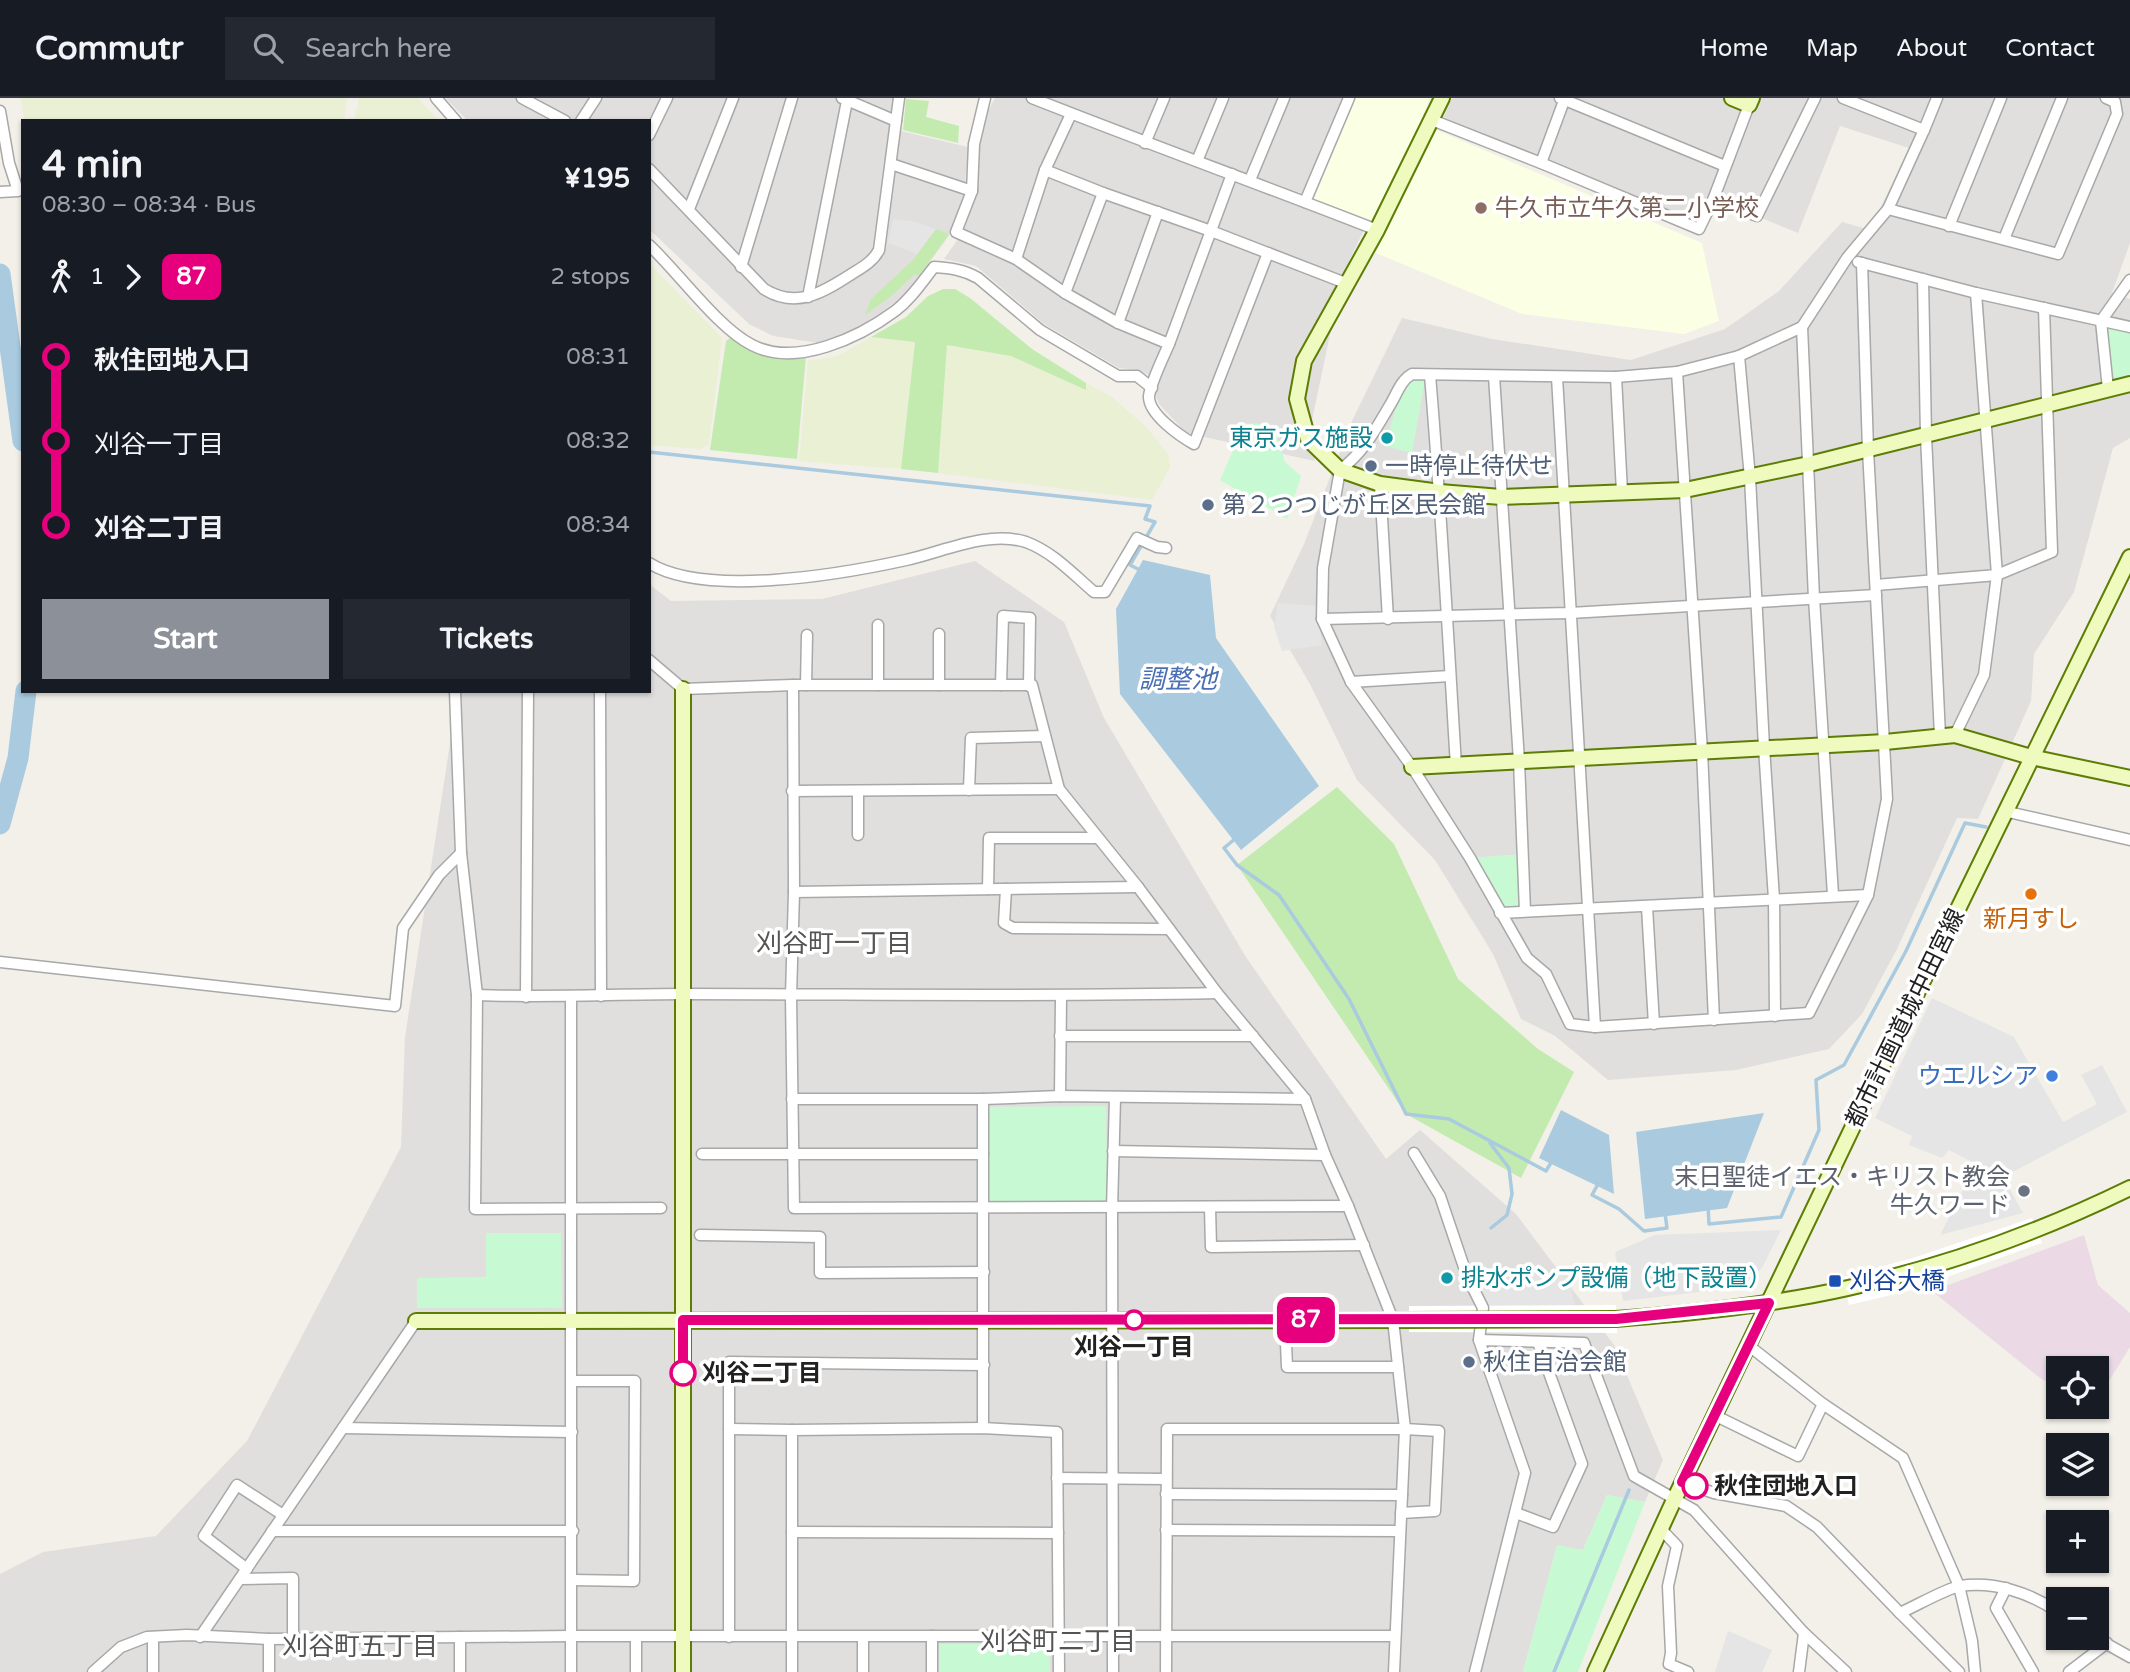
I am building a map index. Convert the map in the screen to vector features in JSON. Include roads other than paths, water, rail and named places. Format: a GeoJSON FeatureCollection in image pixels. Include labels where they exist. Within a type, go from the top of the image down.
{"type":"FeatureCollection","features":[{"type":"Feature","properties":{"kind":"street"},"geometry":{"type":"LineString","coordinates":[[436,98],[454,119]]}},
{"type":"Feature","properties":{"kind":"street"},"geometry":{"type":"LineString","coordinates":[[522,98],[561,119]]}},
{"type":"Feature","properties":{"kind":"street"},"geometry":{"type":"LineString","coordinates":[[582,119],[596,98]]}},
{"type":"Feature","properties":{"kind":"street"},"geometry":{"type":"LineString","coordinates":[[651,131],[667,98]]}},
{"type":"Feature","properties":{"kind":"street"},"geometry":{"type":"LineString","coordinates":[[689,209],[733,98]]}},
{"type":"Feature","properties":{"kind":"street"},"geometry":{"type":"LineString","coordinates":[[741,267],[792,98]]}},
{"type":"Feature","properties":{"kind":"street"},"geometry":{"type":"LineString","coordinates":[[651,171],[764,289],[775,296],[789,299],[808,297],[823,292],[876,257],[881,242],[899,98]]}},
{"type":"Feature","properties":{"kind":"street"},"geometry":{"type":"LineString","coordinates":[[985,98],[974,144],[972,191],[956,232],[1016,259],[1065,293],[1118,323],[1169,344]]}},
{"type":"Feature","properties":{"kind":"street"},"geometry":{"type":"LineString","coordinates":[[1032,98],[1377,230]]}},
{"type":"Feature","properties":{"kind":"street"},"geometry":{"type":"LineString","coordinates":[[1145,143],[1164,98]]}},
{"type":"Feature","properties":{"kind":"street"},"geometry":{"type":"LineString","coordinates":[[1196,161],[1223,98]]}},
{"type":"Feature","properties":{"kind":"street"},"geometry":{"type":"LineString","coordinates":[[1250,180],[1284,98]]}},
{"type":"Feature","properties":{"kind":"street"},"geometry":{"type":"LineString","coordinates":[[1305,202],[1349,98]]}},
{"type":"Feature","properties":{"kind":"street"},"geometry":{"type":"LineString","coordinates":[[1442,98],[1377,230],[1304,362],[1297,399],[1308,439],[1340,470],[1380,484],[1501,496],[1685,490],[1750,478],[1868,450],[2130,384]]}},
{"type":"Feature","properties":{"kind":"street"},"geometry":{"type":"LineString","coordinates":[[1432,120],[1699,229],[1751,102],[1732,98]]}},
{"type":"Feature","properties":{"kind":"street"},"geometry":{"type":"LineString","coordinates":[[1713,200],[1756,216],[1815,98]]}},
{"type":"Feature","properties":{"kind":"street"},"geometry":{"type":"LineString","coordinates":[[1843,98],[1924,130]]}},
{"type":"Feature","properties":{"kind":"street"},"geometry":{"type":"LineString","coordinates":[[1872,109],[1876,98]]}},
{"type":"Feature","properties":{"kind":"street"},"geometry":{"type":"LineString","coordinates":[[1862,263],[1868,450],[1887,799],[1868,895],[1809,1013],[1595,1027],[1570,1024],[1546,974],[1527,958],[1412,767],[1351,682],[1322,619],[1323,568],[1340,470],[1356,458],[1405,379],[1412,374],[1616,377],[1677,372],[1739,356],[1802,327],[1847,258],[1888,209],[1937,98]]}},
{"type":"Feature","properties":{"kind":"street"},"geometry":{"type":"LineString","coordinates":[[1949,226],[2001,98]]}},
{"type":"Feature","properties":{"kind":"street"},"geometry":{"type":"LineString","coordinates":[[2004,239],[2063,98]]}},
{"type":"Feature","properties":{"kind":"street"},"geometry":{"type":"LineString","coordinates":[[1888,209],[2058,254],[2117,114],[2115,102],[2106,98]]}},
{"type":"Feature","properties":{"kind":"street"},"geometry":{"type":"LineString","coordinates":[[808,297],[844,99],[896,121]]}},
{"type":"Feature","properties":{"kind":"street"},"geometry":{"type":"LineString","coordinates":[[1541,163],[1563,99],[1725,166]]}},
{"type":"Feature","properties":{"kind":"street"},"geometry":{"type":"LineString","coordinates":[[0,111],[9,163],[9,191]]}},
{"type":"Feature","properties":{"kind":"street"},"geometry":{"type":"LineString","coordinates":[[1016,259],[1045,170],[1071,114]]}},
{"type":"Feature","properties":{"kind":"street"},"geometry":{"type":"LineString","coordinates":[[891,163],[972,191]]}},
{"type":"Feature","properties":{"kind":"street"},"geometry":{"type":"LineString","coordinates":[[1045,170],[1211,230],[1348,284]]}},
{"type":"Feature","properties":{"kind":"street"},"geometry":{"type":"LineString","coordinates":[[1232,174],[1149,397],[1152,409],[1179,435],[1194,444],[1268,253]]}},
{"type":"Feature","properties":{"kind":"street"},"geometry":{"type":"LineString","coordinates":[[1065,293],[1103,193]]}},
{"type":"Feature","properties":{"kind":"street"},"geometry":{"type":"LineString","coordinates":[[1118,323],[1158,212]]}},
{"type":"Feature","properties":{"kind":"street"},"geometry":{"type":"LineString","coordinates":[[651,247],[738,337],[767,350],[785,353],[805,351],[849,340],[895,311],[911,297],[934,267],[952,268],[978,278],[1040,330],[1106,370],[1118,376],[1137,376],[1152,388]]}},
{"type":"Feature","properties":{"kind":"street"},"geometry":{"type":"LineString","coordinates":[[1847,258],[1976,293],[2130,327]]}},
{"type":"Feature","properties":{"kind":"street"},"geometry":{"type":"LineString","coordinates":[[1923,279],[1926,436],[1947,736]]}},
{"type":"Feature","properties":{"kind":"street"},"geometry":{"type":"LineString","coordinates":[[2108,389],[2101,321],[2130,280]]}},
{"type":"Feature","properties":{"kind":"street"},"geometry":{"type":"LineString","coordinates":[[1947,736],[1984,675],[1997,575],[1976,293]]}},
{"type":"Feature","properties":{"kind":"street"},"geometry":{"type":"LineString","coordinates":[[1322,619],[1570,613],[1814,598],[1934,580],[1997,575],[2052,552],[2043,308]]}},
{"type":"Feature","properties":{"kind":"street"},"geometry":{"type":"LineString","coordinates":[[1802,327],[1822,746],[1833,895]]}},
{"type":"Feature","properties":{"kind":"street"},"geometry":{"type":"LineString","coordinates":[[1739,356],[1750,478],[1763,747],[1774,899],[1775,1016]]}},
{"type":"Feature","properties":{"kind":"street"},"geometry":{"type":"LineString","coordinates":[[1677,372],[1702,751],[1714,1020]]}},
{"type":"Feature","properties":{"kind":"street"},"geometry":{"type":"LineString","coordinates":[[1430,375],[1440,492],[1445,617],[1456,766]]}},
{"type":"Feature","properties":{"kind":"street"},"geometry":{"type":"LineString","coordinates":[[1494,376],[1519,761],[1525,911]]}},
{"type":"Feature","properties":{"kind":"street"},"geometry":{"type":"LineString","coordinates":[[1558,377],[1595,1027]]}},
{"type":"Feature","properties":{"kind":"street"},"geometry":{"type":"LineString","coordinates":[[1616,377],[1622,492]]}},
{"type":"Feature","properties":{"kind":"street"},"geometry":{"type":"LineString","coordinates":[[1380,484],[1388,619]]}},
{"type":"Feature","properties":{"kind":"street"},"geometry":{"type":"LineString","coordinates":[[651,565],[677,575],[706,580],[758,581],[906,560],[970,543],[992,540],[1023,541],[1044,550],[1094,592],[1105,592],[1137,538],[1166,548]]}},
{"type":"Feature","properties":{"kind":"street","name":"都市計画道城中田宮線"},"geometry":{"type":"LineString","coordinates":[[1595,1672],[1714,1415],[2004,811],[2130,557]]}},
{"type":"Feature","properties":{"kind":"street"},"geometry":{"type":"LineString","coordinates":[[1001,685],[1003,616],[1030,618],[1028,685]]}},
{"type":"Feature","properties":{"kind":"street"},"geometry":{"type":"LineString","coordinates":[[878,625],[878,685]]}},
{"type":"Feature","properties":{"kind":"street"},"geometry":{"type":"LineString","coordinates":[[939,634],[939,685]]}},
{"type":"Feature","properties":{"kind":"street"},"geometry":{"type":"LineString","coordinates":[[806,685],[807,635]]}},
{"type":"Feature","properties":{"kind":"street"},"geometry":{"type":"LineString","coordinates":[[651,662],[682,689],[793,685],[1032,685],[1059,789],[1138,887],[1217,993],[1305,1099],[1325,1155],[1400,1320],[1398,1367],[1405,1429],[1394,1672]]}},
{"type":"Feature","properties":{"kind":"street"},"geometry":{"type":"LineString","coordinates":[[1351,682],[1450,676]]}},
{"type":"Feature","properties":{"kind":"street"},"geometry":{"type":"LineString","coordinates":[[793,685],[794,892],[791,996],[794,1208],[1112,1209],[1348,1206]]}},
{"type":"Feature","properties":{"kind":"street"},"geometry":{"type":"LineString","coordinates":[[682,689],[683,1672]]}},
{"type":"Feature","properties":{"kind":"street"},"geometry":{"type":"LineString","coordinates":[[455,693],[461,853],[477,995],[475,1209],[661,1208]]}},
{"type":"Feature","properties":{"kind":"street"},"geometry":{"type":"LineString","coordinates":[[526,997],[528,693]]}},
{"type":"Feature","properties":{"kind":"street"},"geometry":{"type":"LineString","coordinates":[[600,693],[601,996]]}},
{"type":"Feature","properties":{"kind":"street"},"geometry":{"type":"LineString","coordinates":[[969,790],[971,738],[1045,736]]}},
{"type":"Feature","properties":{"kind":"street"},"geometry":{"type":"LineString","coordinates":[[1412,767],[1822,746],[1947,736],[2130,778]]}},
{"type":"Feature","properties":{"kind":"street"},"geometry":{"type":"LineString","coordinates":[[792,791],[1059,789]]}},
{"type":"Feature","properties":{"kind":"street"},"geometry":{"type":"LineString","coordinates":[[858,791],[858,835]]}},
{"type":"Feature","properties":{"kind":"street"},"geometry":{"type":"LineString","coordinates":[[2004,811],[2130,840]]}},
{"type":"Feature","properties":{"kind":"street"},"geometry":{"type":"LineString","coordinates":[[988,890],[989,838],[1098,838]]}},
{"type":"Feature","properties":{"kind":"street"},"geometry":{"type":"LineString","coordinates":[[0,962],[395,1006],[403,928],[439,875],[461,853]]}},
{"type":"Feature","properties":{"kind":"street"},"geometry":{"type":"LineString","coordinates":[[794,892],[1138,887]]}},
{"type":"Feature","properties":{"kind":"street"},"geometry":{"type":"LineString","coordinates":[[1006,889],[1004,923],[1013,928],[1169,929]]}},
{"type":"Feature","properties":{"kind":"street"},"geometry":{"type":"LineString","coordinates":[[1500,913],[1868,895]]}},
{"type":"Feature","properties":{"kind":"street"},"geometry":{"type":"LineString","coordinates":[[1647,907],[1654,1024]]}},
{"type":"Feature","properties":{"kind":"street"},"geometry":{"type":"LineString","coordinates":[[477,995],[1060,997],[1217,993]]}},
{"type":"Feature","properties":{"kind":"street"},"geometry":{"type":"LineString","coordinates":[[571,996],[571,1672]]}},
{"type":"Feature","properties":{"kind":"street"},"geometry":{"type":"LineString","coordinates":[[1060,997],[1060,1096]]}},
{"type":"Feature","properties":{"kind":"street"},"geometry":{"type":"LineString","coordinates":[[1060,1036],[1252,1036]]}},
{"type":"Feature","properties":{"kind":"street"},"geometry":{"type":"LineString","coordinates":[[792,1099],[983,1099],[1060,1096],[1305,1099]]}},
{"type":"Feature","properties":{"kind":"street"},"geometry":{"type":"LineString","coordinates":[[1113,1672],[1112,1209],[1115,1098]]}},
{"type":"Feature","properties":{"kind":"street"},"geometry":{"type":"LineString","coordinates":[[983,1099],[983,1428]]}},
{"type":"Feature","properties":{"kind":"street"},"geometry":{"type":"LineString","coordinates":[[1113,1150],[1325,1155]]}},
{"type":"Feature","properties":{"kind":"street"},"geometry":{"type":"LineString","coordinates":[[1414,1153],[1440,1196],[1467,1276],[1483,1308],[1479,1340],[1525,1473],[1475,1672]]}},
{"type":"Feature","properties":{"kind":"street"},"geometry":{"type":"LineString","coordinates":[[702,1154],[983,1154]]}},
{"type":"Feature","properties":{"kind":"street"},"geometry":{"type":"LineString","coordinates":[[201,1637],[416,1321],[1616,1319],[1769,1303],[1847,1288],[1944,1262],[2036,1230],[2130,1188]]}},
{"type":"Feature","properties":{"kind":"street"},"geometry":{"type":"LineString","coordinates":[[1210,1208],[1211,1247],[1364,1245]]}},
{"type":"Feature","properties":{"kind":"street"},"geometry":{"type":"LineString","coordinates":[[700,1235],[821,1237],[820,1273],[984,1272]]}},
{"type":"Feature","properties":{"kind":"street"},"geometry":{"type":"LineString","coordinates":[[1286,1320],[1287,1367],[1398,1367]]}},
{"type":"Feature","properties":{"kind":"street"},"geometry":{"type":"LineString","coordinates":[[1479,1340],[1584,1343],[1634,1476],[1694,1510],[1804,1633],[1846,1672]]}},
{"type":"Feature","properties":{"kind":"street"},"geometry":{"type":"LineString","coordinates":[[1516,1514],[1553,1527],[1582,1464],[1538,1342]]}},
{"type":"Feature","properties":{"kind":"street"},"geometry":{"type":"LineString","coordinates":[[1748,1345],[1823,1404],[1903,1458],[1959,1586],[1972,1641],[1975,1672]]}},
{"type":"Feature","properties":{"kind":"street"},"geometry":{"type":"LineString","coordinates":[[729,1637],[729,1362],[984,1365]]}},
{"type":"Feature","properties":{"kind":"street"},"geometry":{"type":"LineString","coordinates":[[572,1381],[635,1381],[634,1581],[572,1580]]}},
{"type":"Feature","properties":{"kind":"street"},"geometry":{"type":"LineString","coordinates":[[1714,1415],[1798,1456],[1823,1404]]}},
{"type":"Feature","properties":{"kind":"street"},"geometry":{"type":"LineString","coordinates":[[729,1429],[983,1428],[1057,1432],[1059,1672]]}},
{"type":"Feature","properties":{"kind":"street"},"geometry":{"type":"LineString","coordinates":[[343,1429],[572,1432]]}},
{"type":"Feature","properties":{"kind":"street"},"geometry":{"type":"LineString","coordinates":[[1166,1672],[1167,1429],[1438,1431],[1436,1511],[1401,1513]]}},
{"type":"Feature","properties":{"kind":"street"},"geometry":{"type":"LineString","coordinates":[[792,1430],[792,1672]]}},
{"type":"Feature","properties":{"kind":"street"},"geometry":{"type":"LineString","coordinates":[[1057,1478],[1166,1479]]}},
{"type":"Feature","properties":{"kind":"street"},"geometry":{"type":"LineString","coordinates":[[1682,1482],[1714,1493],[1786,1506],[1818,1527],[1959,1672]]}},
{"type":"Feature","properties":{"kind":"street"},"geometry":{"type":"LineString","coordinates":[[247,1569],[204,1536],[237,1485],[283,1515]]}},
{"type":"Feature","properties":{"kind":"street"},"geometry":{"type":"LineString","coordinates":[[1166,1494],[1402,1495]]}},
{"type":"Feature","properties":{"kind":"street"},"geometry":{"type":"LineString","coordinates":[[1660,1528],[1677,1546],[1668,1586],[1671,1653],[1669,1664],[1688,1672]]}},
{"type":"Feature","properties":{"kind":"street"},"geometry":{"type":"LineString","coordinates":[[1166,1530],[1400,1531]]}},
{"type":"Feature","properties":{"kind":"street"},"geometry":{"type":"LineString","coordinates":[[272,1531],[573,1531]]}},
{"type":"Feature","properties":{"kind":"street"},"geometry":{"type":"LineString","coordinates":[[792,1532],[1058,1533]]}},
{"type":"Feature","properties":{"kind":"street"},"geometry":{"type":"LineString","coordinates":[[240,1579],[293,1578],[293,1638]]}},
{"type":"Feature","properties":{"kind":"street"},"geometry":{"type":"LineString","coordinates":[[1900,1613],[1959,1586],[2006,1588],[2046,1604]]}},
{"type":"Feature","properties":{"kind":"street"},"geometry":{"type":"LineString","coordinates":[[2006,1588],[1996,1608],[2034,1672]]}},
{"type":"Feature","properties":{"kind":"street"},"geometry":{"type":"LineString","coordinates":[[1799,1672],[1804,1633]]}},
{"type":"Feature","properties":{"kind":"street"},"geometry":{"type":"LineString","coordinates":[[932,1636],[932,1672]]}},
{"type":"Feature","properties":{"kind":"street"},"geometry":{"type":"LineString","coordinates":[[93,1672],[121,1647],[147,1637],[1395,1636]]}},
{"type":"Feature","properties":{"kind":"street"},"geometry":{"type":"LineString","coordinates":[[153,1637],[153,1672]]}},
{"type":"Feature","properties":{"kind":"street"},"geometry":{"type":"LineString","coordinates":[[460,1637],[460,1672]]}},
{"type":"Feature","properties":{"kind":"street"},"geometry":{"type":"LineString","coordinates":[[636,1637],[636,1672]]}},
{"type":"Feature","properties":{"kind":"street"},"geometry":{"type":"LineString","coordinates":[[863,1637],[863,1672]]}},
{"type":"Feature","properties":{"kind":"street"},"geometry":{"type":"LineString","coordinates":[[268,1639],[269,1672]]}},
{"type":"Feature","properties":{"kind":"street"},"geometry":{"type":"LineString","coordinates":[[2109,1645],[2130,1657]]}},
{"type":"Feature","properties":{"kind":"street"},"geometry":{"type":"LineString","coordinates":[[2070,1672],[2097,1650]]}},
{"type":"Feature","properties":{"kind":"water","name":"調整池"},"geometry":{"type":"Polygon","coordinates":[[[1143,560],[1210,575],[1216,638],[1319,786],[1241,850],[1120,694],[1116,609],[1143,560]]]}},
{"type":"Feature","properties":{"kind":"water"},"geometry":{"type":"Polygon","coordinates":[[[1561,1110],[1609,1135],[1614,1194],[1539,1158],[1561,1110]]]}},
{"type":"Feature","properties":{"kind":"water"},"geometry":{"type":"Polygon","coordinates":[[[1764,1113],[1727,1208],[1645,1219],[1636,1132],[1764,1113]]]}},
{"type":"Feature","properties":{"kind":"waterway"},"geometry":{"type":"LineString","coordinates":[[0,274],[21,426]]}},
{"type":"Feature","properties":{"kind":"waterway"},"geometry":{"type":"LineString","coordinates":[[651,452],[1150,506],[1145,519],[1155,522],[1130,565],[1142,571]]}},
{"type":"Feature","properties":{"kind":"waterway"},"geometry":{"type":"LineString","coordinates":[[0,824],[18,758],[26,693]]}},
{"type":"Feature","properties":{"kind":"waterway"},"geometry":{"type":"LineString","coordinates":[[1708,1206],[1709,1224],[1781,1217],[1819,1130],[1816,1080],[1844,1065],[1906,951],[1965,823],[1986,827]]}},
{"type":"Feature","properties":{"kind":"waterway"},"geometry":{"type":"LineString","coordinates":[[1236,838],[1224,848],[1237,865],[1279,895],[1349,999],[1406,1114],[1449,1119],[1546,1171],[1552,1161]]}},
{"type":"Feature","properties":{"kind":"waterway"},"geometry":{"type":"LineString","coordinates":[[1490,1143],[1509,1168],[1512,1194],[1507,1215],[1491,1228]]}},
{"type":"Feature","properties":{"kind":"waterway"},"geometry":{"type":"LineString","coordinates":[[1598,1184],[1592,1195],[1619,1209],[1644,1231],[1667,1228],[1665,1213]]}},
{"type":"Feature","properties":{"kind":"waterway"},"geometry":{"type":"LineString","coordinates":[[1554,1672],[1629,1490]]}},
{"type":"Feature","properties":{"kind":"place","name":"牛久市立牛久第二小学校"},"geometry":{"type":"Point","coordinates":[1481,208]}},
{"type":"Feature","properties":{"kind":"place","name":"東京ガス施設"},"geometry":{"type":"Point","coordinates":[1387,438]}},
{"type":"Feature","properties":{"kind":"place","name":"一時停止待伏せ"},"geometry":{"type":"Point","coordinates":[1371,466]}},
{"type":"Feature","properties":{"kind":"place","name":"第２つつじが丘区民会館"},"geometry":{"type":"Point","coordinates":[1208,505]}},
{"type":"Feature","properties":{"kind":"place","name":"新月すし"},"geometry":{"type":"Point","coordinates":[2031,894]}},
{"type":"Feature","properties":{"kind":"place","name":"ウエルシア"},"geometry":{"type":"Point","coordinates":[2052,1076]}},
{"type":"Feature","properties":{"kind":"place","name":"末日聖徒イエス・キリスト教会 牛久ワード"},"geometry":{"type":"Point","coordinates":[2024,1191]}},
{"type":"Feature","properties":{"kind":"place","name":"排水ポンプ設備（地下設置）"},"geometry":{"type":"Point","coordinates":[1447,1278]}},
{"type":"Feature","properties":{"kind":"place","name":"刈谷大橋"},"geometry":{"type":"Point","coordinates":[1835,1281]}},
{"type":"Feature","properties":{"kind":"place","name":"刈谷一丁目"},"geometry":{"type":"Point","coordinates":[1134,1320]}},
{"type":"Feature","properties":{"kind":"place","name":"秋住自治会館"},"geometry":{"type":"Point","coordinates":[1469,1362]}},
{"type":"Feature","properties":{"kind":"place","name":"刈谷二丁目"},"geometry":{"type":"Point","coordinates":[683,1373]}},
{"type":"Feature","properties":{"kind":"place","name":"秋住団地入口"},"geometry":{"type":"Point","coordinates":[1695,1486]}},
{"type":"Feature","properties":{"kind":"district","name":"刈谷町一丁目"},"geometry":{"type":"Point","coordinates":[834,943]}},
{"type":"Feature","properties":{"kind":"district","name":"刈谷町二丁目"},"geometry":{"type":"Point","coordinates":[1058,1641]}},
{"type":"Feature","properties":{"kind":"district","name":"刈谷町五丁目"},"geometry":{"type":"Point","coordinates":[360,1646]}}]}
